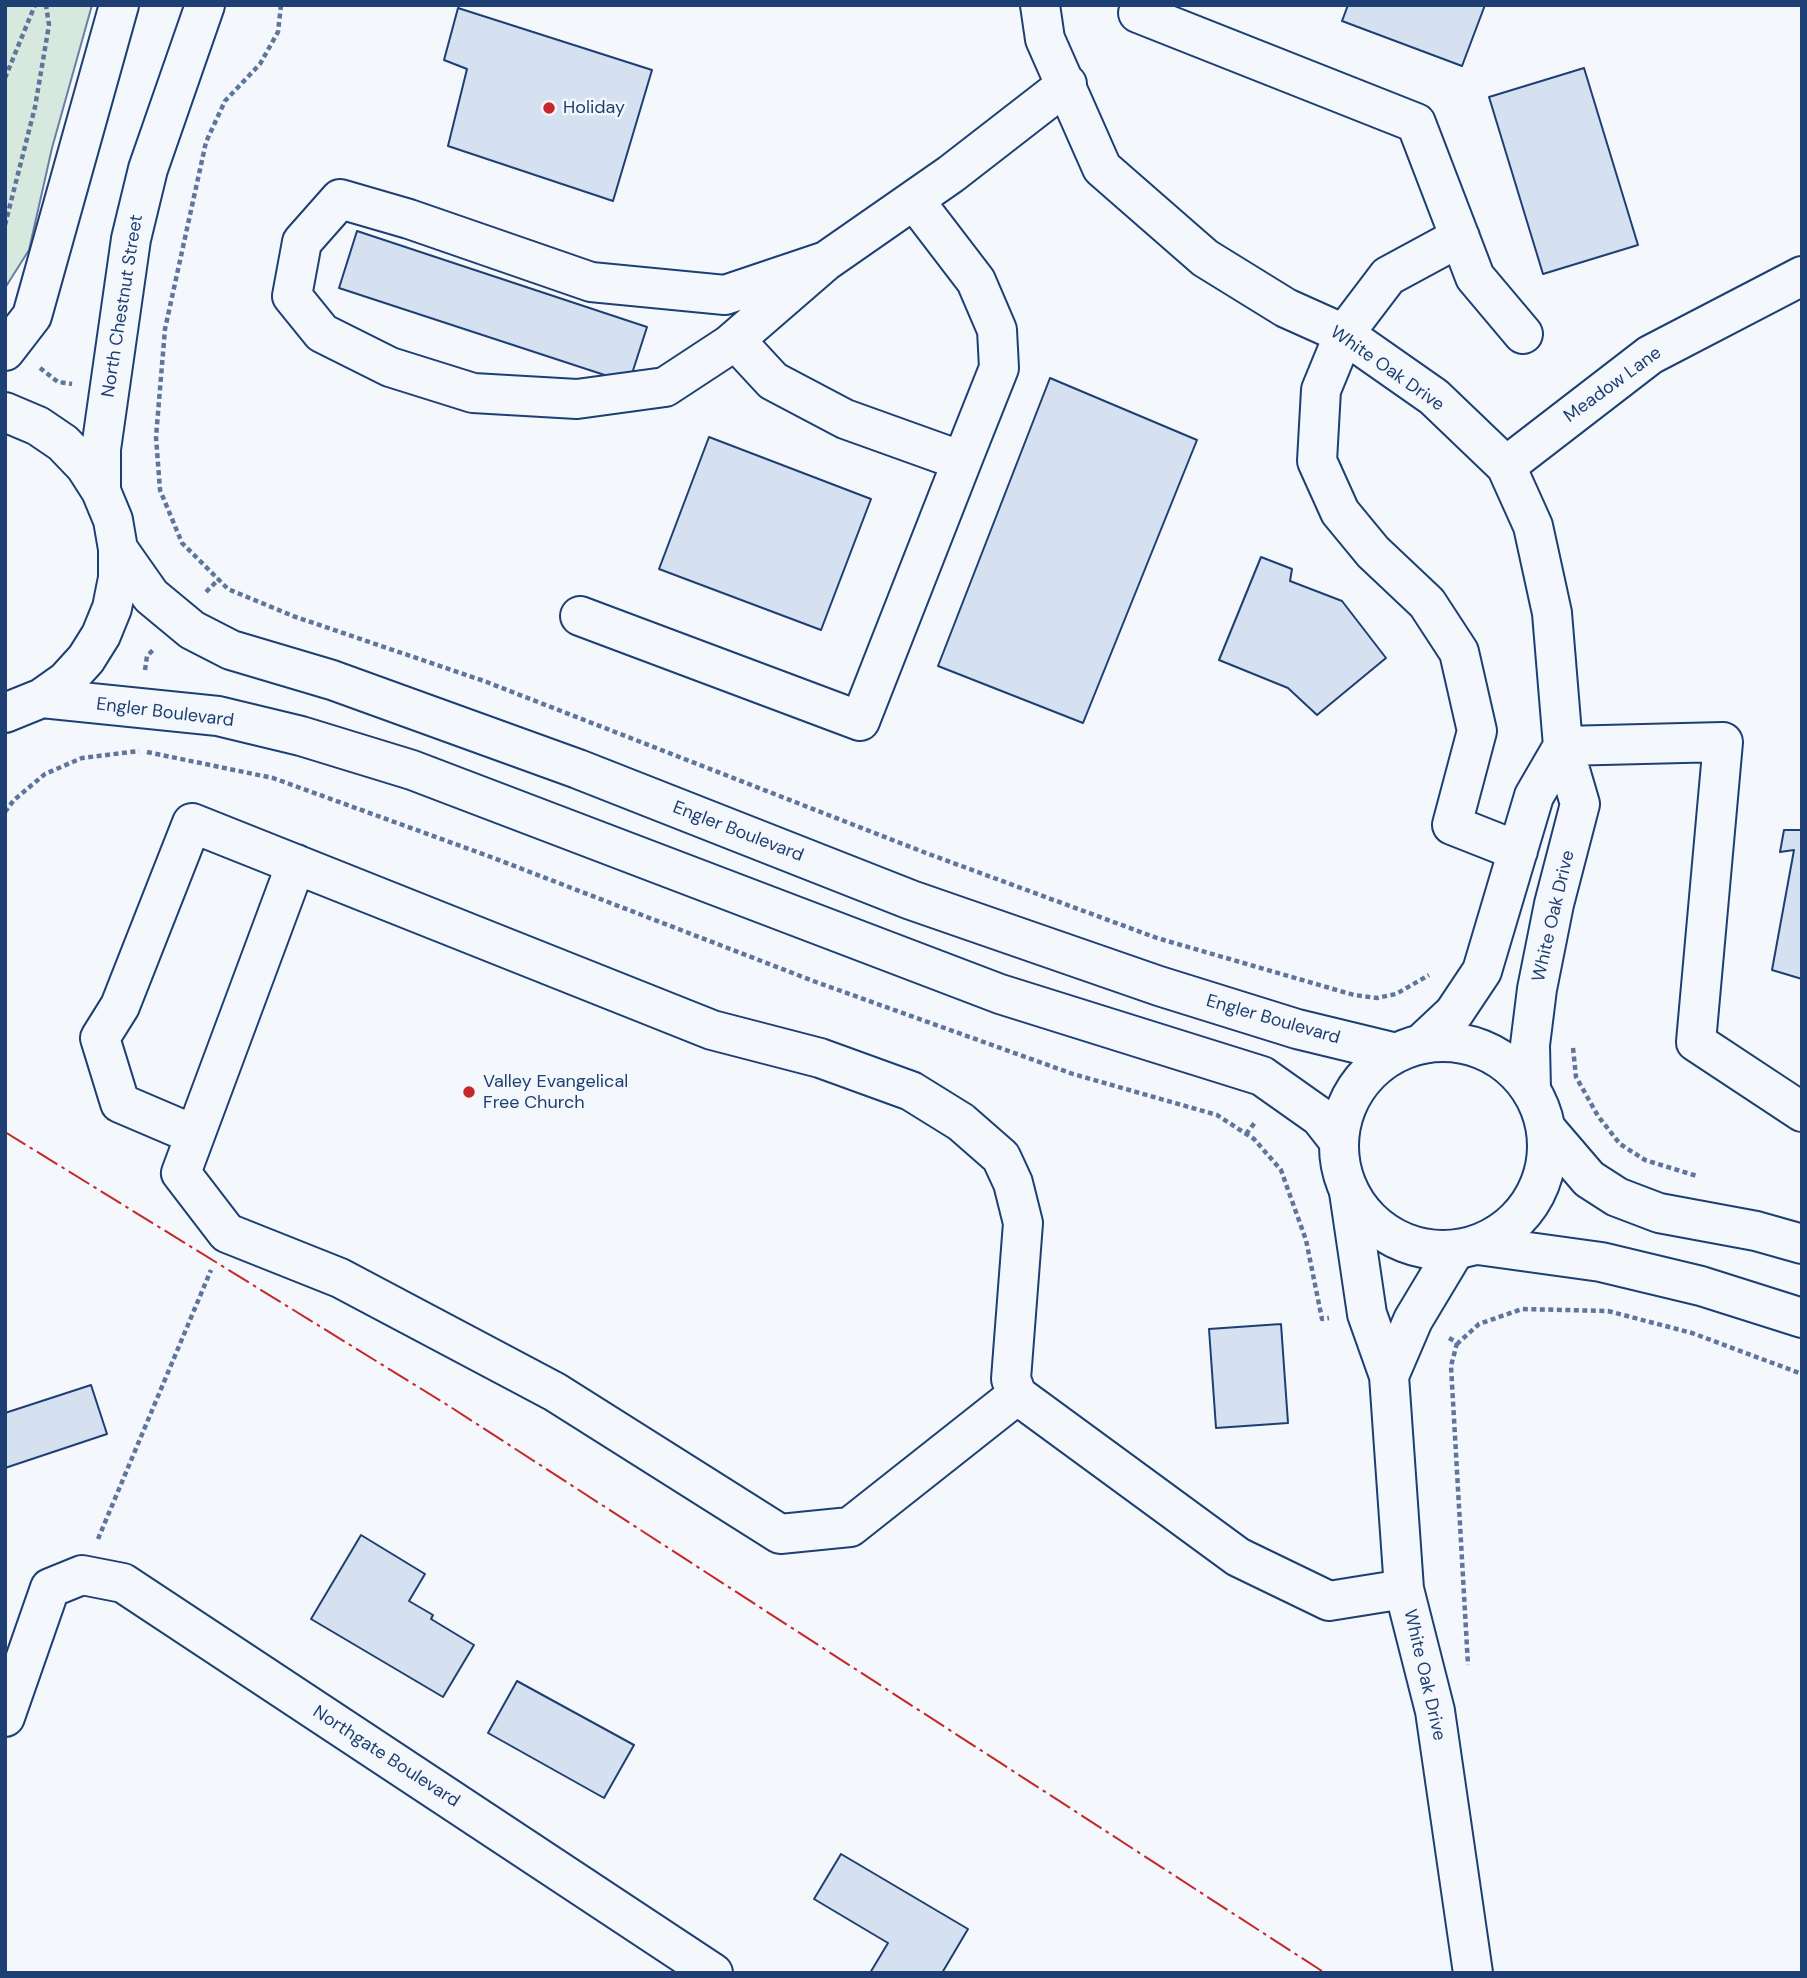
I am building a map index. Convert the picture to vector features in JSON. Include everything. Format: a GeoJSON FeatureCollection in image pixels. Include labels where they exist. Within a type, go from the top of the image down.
{"type":"FeatureCollection","features":[{"type":"Feature","properties":{"kind":"main road"},"geometry":{"type":"LineString","coordinates":[[5,351],[32,316],[78,143],[119,5]]}},
{"type":"Feature","properties":{"kind":"main road","name":"North Chestnut Street"},"geometry":{"type":"LineString","coordinates":[[101,491],[101,449],[131,239],[148,169],[205,5]]}},
{"type":"Feature","properties":{"kind":"main road","name":"White Oak Drive"},"geometry":{"type":"LineString","coordinates":[[1040,5],[1045,39],[1102,168],[1206,258],[1286,308],[1344,334],[1434,397],[1506,466],[1533,526],[1552,613],[1563,746],[1580,804],[1554,904],[1537,989],[1530,1045],[1531,1090]]}},
{"type":"Feature","properties":{"kind":"main road"},"geometry":{"type":"LineString","coordinates":[[1138,13],[1416,123],[1475,277],[1523,334]]}},
{"type":"Feature","properties":{"kind":"main road"},"geometry":{"type":"LineString","coordinates":[[826,261],[725,295],[591,282],[409,219],[340,199],[302,242],[292,296],[322,334],[390,367],[473,393],[577,399],[665,387],[735,340],[826,261],[914,200],[1067,85]]}},
{"type":"Feature","properties":{"kind":"main road"},"geometry":{"type":"LineString","coordinates":[[580,616],[860,721],[999,368],[997,330],[976,281],[914,200]]}},
{"type":"Feature","properties":{"kind":"main road"},"geometry":{"type":"LineString","coordinates":[[1460,237],[1388,276],[1344,334],[1321,390],[1317,461],[1340,512],[1373,552],[1427,603],[1459,652],[1477,732],[1452,825],[1518,852]]}},
{"type":"Feature","properties":{"kind":"main road","name":"Meadow Lane"},"geometry":{"type":"LineString","coordinates":[[1506,466],[1650,355],[1802,276]]}},
{"type":"Feature","properties":{"kind":"main road"},"geometry":{"type":"LineString","coordinates":[[735,340],[773,381],[845,419],[962,461]]}},
{"type":"Feature","properties":{"kind":"main road"},"geometry":{"type":"LineString","coordinates":[[5,412],[38,426],[63,443],[85,466],[101,491],[113,520],[118,549],[118,578],[112,608],[102,635],[79,667],[42,698],[5,713]]}},
{"type":"Feature","properties":{"kind":"main road","name":"Engler Boulevard"},"geometry":{"type":"LineString","coordinates":[[118,549],[151,596],[192,630],[231,650],[332,680],[539,755],[911,900],[1159,986],[1297,1029],[1408,1049]]}},
{"type":"Feature","properties":{"kind":"main road","name":"Engler Boulevard"},"geometry":{"type":"LineString","coordinates":[[42,698],[218,716],[300,736],[412,770],[975,985],[1262,1076],[1320,1117],[1338,1140]]}},
{"type":"Feature","properties":{"kind":"main road"},"geometry":{"type":"LineString","coordinates":[[1802,1112],[1696,1042],[1723,742],[1563,746],[1534,796],[1482,971],[1454,1013],[1408,1049],[1374,1068],[1356,1089],[1344,1113],[1338,1140],[1340,1167],[1349,1192],[1364,1215],[1384,1233],[1406,1244],[1430,1250],[1466,1248],[1601,1262],[1701,1286],[1802,1318]]}},
{"type":"Feature","properties":{"kind":"main road"},"geometry":{"type":"LineString","coordinates":[[195,1136],[120,1103],[100,1038],[120,1006],[192,823],[712,1031],[820,1058],[911,1091],[961,1122],[1001,1157],[1013,1183],[1023,1223],[1012,1379],[1017,1395],[1238,1557],[1329,1601],[1404,1590]]}},
{"type":"Feature","properties":{"kind":"main road"},"geometry":{"type":"LineString","coordinates":[[296,864],[181,1172],[227,1233],[340,1278],[555,1392],[780,1534],[850,1527],[1017,1395]]}},
{"type":"Feature","properties":{"kind":"main road"},"geometry":{"type":"LineString","coordinates":[[1408,1049],[1448,1042],[1475,1047],[1500,1058],[1531,1090],[1547,1130],[1589,1179],[1617,1197],[1659,1213],[1756,1231],[1802,1244]]}},
{"type":"Feature","properties":{"kind":"main road"},"geometry":{"type":"LineString","coordinates":[[1466,1248],[1500,1234],[1519,1219],[1534,1199],[1548,1152],[1547,1130]]}},
{"type":"Feature","properties":{"kind":"main road","name":"White Oak Drive"},"geometry":{"type":"LineString","coordinates":[[1349,1192],[1367,1314],[1389,1376],[1404,1590],[1435,1711],[1474,1973]]}},
{"type":"Feature","properties":{"kind":"main road","name":"White Oak Drive"},"geometry":{"type":"LineString","coordinates":[[1389,1376],[1413,1320],[1466,1248]]}},
{"type":"Feature","properties":{"kind":"main road"},"geometry":{"type":"LineString","coordinates":[[5,1717],[66,1581]]}},
{"type":"Feature","properties":{"kind":"main road","name":"Northgate Boulevard"},"geometry":{"type":"LineString","coordinates":[[66,1581],[123,1583],[713,1973]]}},
{"type":"Feature","properties":{"kind":"path"},"geometry":{"type":"LineString","coordinates":[[5,78],[35,5]]}},
{"type":"Feature","properties":{"kind":"path"},"geometry":{"type":"LineString","coordinates":[[5,225],[35,107],[49,25],[46,5]]}},
{"type":"Feature","properties":{"kind":"path"},"geometry":{"type":"LineString","coordinates":[[281,5],[278,32],[260,64],[225,101],[206,142],[165,329],[156,436],[160,490],[182,542],[228,589],[293,616],[497,686],[926,853],[1157,938],[1323,987],[1377,998],[1396,994],[1429,976],[1437,967]]}},
{"type":"Feature","properties":{"kind":"path"},"geometry":{"type":"LineString","coordinates":[[5,812],[14,800],[45,774],[82,758],[136,751],[189,759],[273,778],[491,857],[816,982],[1073,1074],[1217,1115],[1254,1139],[1281,1170],[1306,1240],[1322,1318],[1367,1314]]}},
{"type":"Feature","properties":{"kind":"path"},"geometry":{"type":"LineString","coordinates":[[1572,1038],[1576,1077],[1598,1116],[1620,1144],[1645,1160],[1711,1179]]}},
{"type":"Feature","properties":{"kind":"path"},"geometry":{"type":"LineString","coordinates":[[66,1581],[227,1233]]}},
{"type":"Feature","properties":{"kind":"path"},"geometry":{"type":"LineString","coordinates":[[1469,1678],[1451,1366],[1458,1342],[1479,1324],[1522,1309],[1608,1311],[1692,1333],[1802,1374]]}},
{"type":"Feature","properties":{"kind":"path"},"geometry":{"type":"LineString","coordinates":[[1413,1320],[1458,1342]]}},
{"type":"Feature","properties":{"kind":"shaded area"},"geometry":{"type":"Polygon","coordinates":[[[5,5],[92,5],[52,148],[29,250],[5,288],[5,5]]]}},
{"type":"Feature","properties":{"kind":"building"},"geometry":{"type":"Polygon","coordinates":[[[1348,5],[1485,5],[1462,66],[1342,21],[1348,5]]]}},
{"type":"Feature","properties":{"kind":"building","name":"Holiday"},"geometry":{"type":"Polygon","coordinates":[[[458,8],[652,70],[613,201],[448,146],[467,69],[444,60],[458,8]]]}},
{"type":"Feature","properties":{"kind":"building"},"geometry":{"type":"Polygon","coordinates":[[[1584,68],[1638,245],[1543,274],[1489,97],[1584,68]]]}},
{"type":"Feature","properties":{"kind":"building"},"geometry":{"type":"Polygon","coordinates":[[[357,231],[647,327],[629,383],[339,288],[357,231]]]}},
{"type":"Feature","properties":{"kind":"building"},"geometry":{"type":"Polygon","coordinates":[[[1050,378],[1197,440],[1083,723],[938,666],[1050,378]]]}},
{"type":"Feature","properties":{"kind":"building"},"geometry":{"type":"Polygon","coordinates":[[[709,437],[871,499],[821,630],[659,569],[709,437]]]}},
{"type":"Feature","properties":{"kind":"building"},"geometry":{"type":"Polygon","coordinates":[[[1261,557],[1292,569],[1290,581],[1342,601],[1386,658],[1317,715],[1288,688],[1219,660],[1261,557]]]}},
{"type":"Feature","properties":{"kind":"building"},"geometry":{"type":"Polygon","coordinates":[[[1784,830],[1802,830],[1802,979],[1772,970],[1794,850],[1780,852],[1784,830]]]}},
{"type":"Feature","properties":{"kind":"building"},"geometry":{"type":"Polygon","coordinates":[[[1281,1324],[1288,1423],[1216,1428],[1209,1329],[1281,1324]]]}},
{"type":"Feature","properties":{"kind":"building"},"geometry":{"type":"Polygon","coordinates":[[[91,1385],[107,1434],[5,1468],[5,1413],[91,1385]]]}},
{"type":"Feature","properties":{"kind":"building"},"geometry":{"type":"Polygon","coordinates":[[[361,1535],[425,1574],[409,1601],[433,1615],[431,1619],[474,1645],[443,1697],[311,1619],[361,1535]]]}},
{"type":"Feature","properties":{"kind":"building"},"geometry":{"type":"Polygon","coordinates":[[[517,1681],[634,1745],[604,1798],[488,1733],[517,1681]]]}},
{"type":"Feature","properties":{"kind":"building"},"geometry":{"type":"Polygon","coordinates":[[[841,1854],[968,1929],[942,1973],[870,1973],[888,1943],[814,1899],[841,1854]]]}},
{"type":"Feature","properties":{"kind":"power"},"geometry":{"type":"LineString","coordinates":[[5,1132],[449,1406],[1325,1973]]}},
{"type":"Feature","properties":{"kind":"place","name":"Holiday"},"geometry":{"type":"Point","coordinates":[549,108]}},
{"type":"Feature","properties":{"kind":"place","name":"Valley Evangelical Free Church"},"geometry":{"type":"Point","coordinates":[469,1092]}}]}
